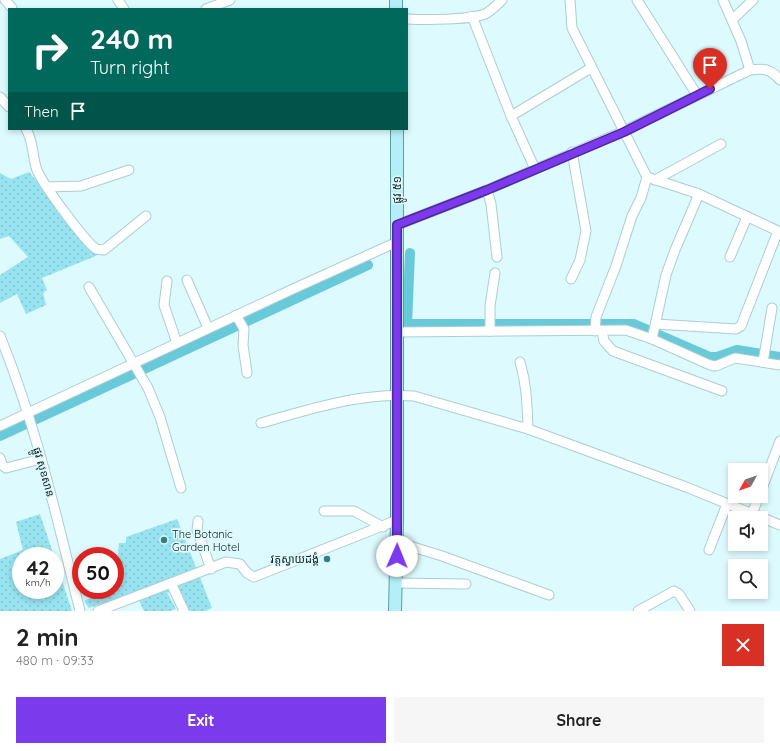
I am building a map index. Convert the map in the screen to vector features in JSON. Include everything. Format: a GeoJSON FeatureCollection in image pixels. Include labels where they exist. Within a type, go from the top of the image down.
{"type":"FeatureCollection","features":[{"type":"Feature","properties":{"kind":"main road","name":"ផ្លូវ ៥១"},"geometry":{"type":"LineString","coordinates":[[395,611],[397,542],[397,130]]}},
{"type":"Feature","properties":{"kind":"street"},"geometry":{"type":"LineString","coordinates":[[5,0],[12,8]]}},
{"type":"Feature","properties":{"kind":"street"},"geometry":{"type":"LineString","coordinates":[[209,8],[230,0]]}},
{"type":"Feature","properties":{"kind":"street"},"geometry":{"type":"LineString","coordinates":[[408,19],[422,20],[472,16],[486,13],[502,0]]}},
{"type":"Feature","properties":{"kind":"street"},"geometry":{"type":"LineString","coordinates":[[397,332],[490,326],[597,326],[626,330],[654,331],[736,329],[741,326],[778,231],[774,228],[747,218],[699,194],[651,179],[624,132],[572,28],[570,0]]}},
{"type":"Feature","properties":{"kind":"street"},"geometry":{"type":"LineString","coordinates":[[637,0],[696,95]]}},
{"type":"Feature","properties":{"kind":"street"},"geometry":{"type":"LineString","coordinates":[[723,0],[747,55],[750,70]]}},
{"type":"Feature","properties":{"kind":"street"},"geometry":{"type":"LineString","coordinates":[[732,19],[753,0]]}},
{"type":"Feature","properties":{"kind":"street"},"geometry":{"type":"LineString","coordinates":[[472,16],[511,116],[535,170]]}},
{"type":"Feature","properties":{"kind":"street"},"geometry":{"type":"LineString","coordinates":[[511,116],[591,68]]}},
{"type":"Feature","properties":{"kind":"street"},"geometry":{"type":"LineString","coordinates":[[397,225],[487,190],[535,170],[572,152],[624,132],[696,95],[750,70],[763,68],[772,71],[780,80]]}},
{"type":"Feature","properties":{"kind":"street"},"geometry":{"type":"LineString","coordinates":[[0,97],[8,106]]}},
{"type":"Feature","properties":{"kind":"street"},"geometry":{"type":"LineString","coordinates":[[27,130],[30,135],[38,170],[47,187],[96,249],[104,250],[146,216]]}},
{"type":"Feature","properties":{"kind":"street"},"geometry":{"type":"LineString","coordinates":[[721,144],[651,179],[632,216],[597,326],[604,341],[613,351],[722,391]]}},
{"type":"Feature","properties":{"kind":"street"},"geometry":{"type":"LineString","coordinates":[[572,152],[586,230],[580,260],[572,279]]}},
{"type":"Feature","properties":{"kind":"street"},"geometry":{"type":"LineString","coordinates":[[47,187],[81,186],[129,170]]}},
{"type":"Feature","properties":{"kind":"street"},"geometry":{"type":"LineString","coordinates":[[487,190],[491,204],[497,257]]}},
{"type":"Feature","properties":{"kind":"street"},"geometry":{"type":"LineString","coordinates":[[654,331],[666,275],[699,194]]}},
{"type":"Feature","properties":{"kind":"street"},"geometry":{"type":"LineString","coordinates":[[730,257],[747,218]]}},
{"type":"Feature","properties":{"kind":"street"},"geometry":{"type":"LineString","coordinates":[[0,426],[135,365],[208,328],[240,321],[397,242]]}},
{"type":"Feature","properties":{"kind":"street"},"geometry":{"type":"LineString","coordinates":[[490,326],[490,299],[496,273]]}},
{"type":"Feature","properties":{"kind":"street"},"geometry":{"type":"LineString","coordinates":[[187,280],[208,328]]}},
{"type":"Feature","properties":{"kind":"street"},"geometry":{"type":"LineString","coordinates":[[167,281],[164,306],[177,343]]}},
{"type":"Feature","properties":{"kind":"street"},"geometry":{"type":"LineString","coordinates":[[89,286],[142,376],[160,417],[181,488]]}},
{"type":"Feature","properties":{"kind":"street"},"geometry":{"type":"LineString","coordinates":[[764,357],[772,308]]}},
{"type":"Feature","properties":{"kind":"street"},"geometry":{"type":"LineString","coordinates":[[240,321],[247,373]]}},
{"type":"Feature","properties":{"kind":"street"},"geometry":{"type":"LineString","coordinates":[[654,331],[710,366],[716,366],[735,358],[764,357],[780,365]]}},
{"type":"Feature","properties":{"kind":"street","name":"ផ្លូវ សុខសាន"},"geometry":{"type":"LineString","coordinates":[[0,336],[11,363],[41,459],[80,611]]}},
{"type":"Feature","properties":{"kind":"street"},"geometry":{"type":"LineString","coordinates":[[520,362],[526,382],[528,397],[528,429]]}},
{"type":"Feature","properties":{"kind":"street"},"geometry":{"type":"LineString","coordinates":[[261,423],[344,400],[397,395],[414,396],[528,429],[744,511]]}},
{"type":"Feature","properties":{"kind":"street"},"geometry":{"type":"LineString","coordinates":[[768,473],[780,441]]}},
{"type":"Feature","properties":{"kind":"street"},"geometry":{"type":"LineString","coordinates":[[0,458],[2,464],[6,468],[41,459]]}},
{"type":"Feature","properties":{"kind":"street"},"geometry":{"type":"LineString","coordinates":[[709,550],[727,504]]}},
{"type":"Feature","properties":{"kind":"street"},"geometry":{"type":"LineString","coordinates":[[324,511],[354,511],[383,527]]}},
{"type":"Feature","properties":{"kind":"street"},"geometry":{"type":"LineString","coordinates":[[98,611],[226,562],[235,562],[240,564],[247,573],[254,577],[383,527],[397,520]]}},
{"type":"Feature","properties":{"kind":"street"},"geometry":{"type":"LineString","coordinates":[[768,520],[780,525]]}},
{"type":"Feature","properties":{"kind":"street"},"geometry":{"type":"LineString","coordinates":[[198,522],[197,530],[211,569]]}},
{"type":"Feature","properties":{"kind":"street"},"geometry":{"type":"LineString","coordinates":[[397,542],[442,556],[549,595]]}},
{"type":"Feature","properties":{"kind":"street"},"geometry":{"type":"LineString","coordinates":[[171,583],[184,611]]}},
{"type":"Feature","properties":{"kind":"street"},"geometry":{"type":"LineString","coordinates":[[396,583],[466,584]]}},
{"type":"Feature","properties":{"kind":"street"},"geometry":{"type":"LineString","coordinates":[[638,611],[674,591],[679,594],[690,611]]}},
{"type":"Feature","properties":{"kind":"shaded area"},"geometry":{"type":"Polygon","coordinates":[[[29,172],[98,255],[42,278],[47,290],[43,293],[46,305],[26,314],[17,294],[0,303],[0,275],[28,257],[9,236],[0,239],[0,173],[11,179],[29,172]]]}},
{"type":"Feature","properties":{"kind":"shaded area"},"geometry":{"type":"Polygon","coordinates":[[[40,514],[51,547],[22,547],[16,522],[40,514]]]}},
{"type":"Feature","properties":{"kind":"shaded area"},"geometry":{"type":"Polygon","coordinates":[[[177,519],[212,608],[205,611],[188,611],[182,596],[167,592],[176,609],[170,611],[144,611],[135,592],[124,596],[124,547],[119,547],[119,543],[126,543],[126,537],[177,519]]]}},
{"type":"Feature","properties":{"kind":"shaded area"},"geometry":{"type":"Polygon","coordinates":[[[12,554],[12,599],[64,599],[64,587],[72,611],[0,611],[0,559],[12,554]]]}},
{"type":"Feature","properties":{"kind":"shaded area"},"geometry":{"type":"Polygon","coordinates":[[[88,599],[115,599],[89,608],[84,601],[88,599]]]}},
{"type":"Feature","properties":{"kind":"waterway"},"geometry":{"type":"LineString","coordinates":[[410,253],[407,324],[634,324],[710,357],[717,357],[737,350],[780,357]]}},
{"type":"Feature","properties":{"kind":"waterway"},"geometry":{"type":"LineString","coordinates":[[0,436],[368,265]]}},
{"type":"Feature","properties":{"kind":"place","name":"The Botanic Garden Hotel"},"geometry":{"type":"Point","coordinates":[164,540]}},
{"type":"Feature","properties":{"kind":"place","name":"វត្តស្វាយដង្គំ"},"geometry":{"type":"Point","coordinates":[327,559]}},
{"type":"Feature","properties":{"kind":"route"},"geometry":{"type":"LineString","coordinates":[[397,556],[397,225],[487,190],[535,170],[572,152],[624,132],[710,89]]}}]}
